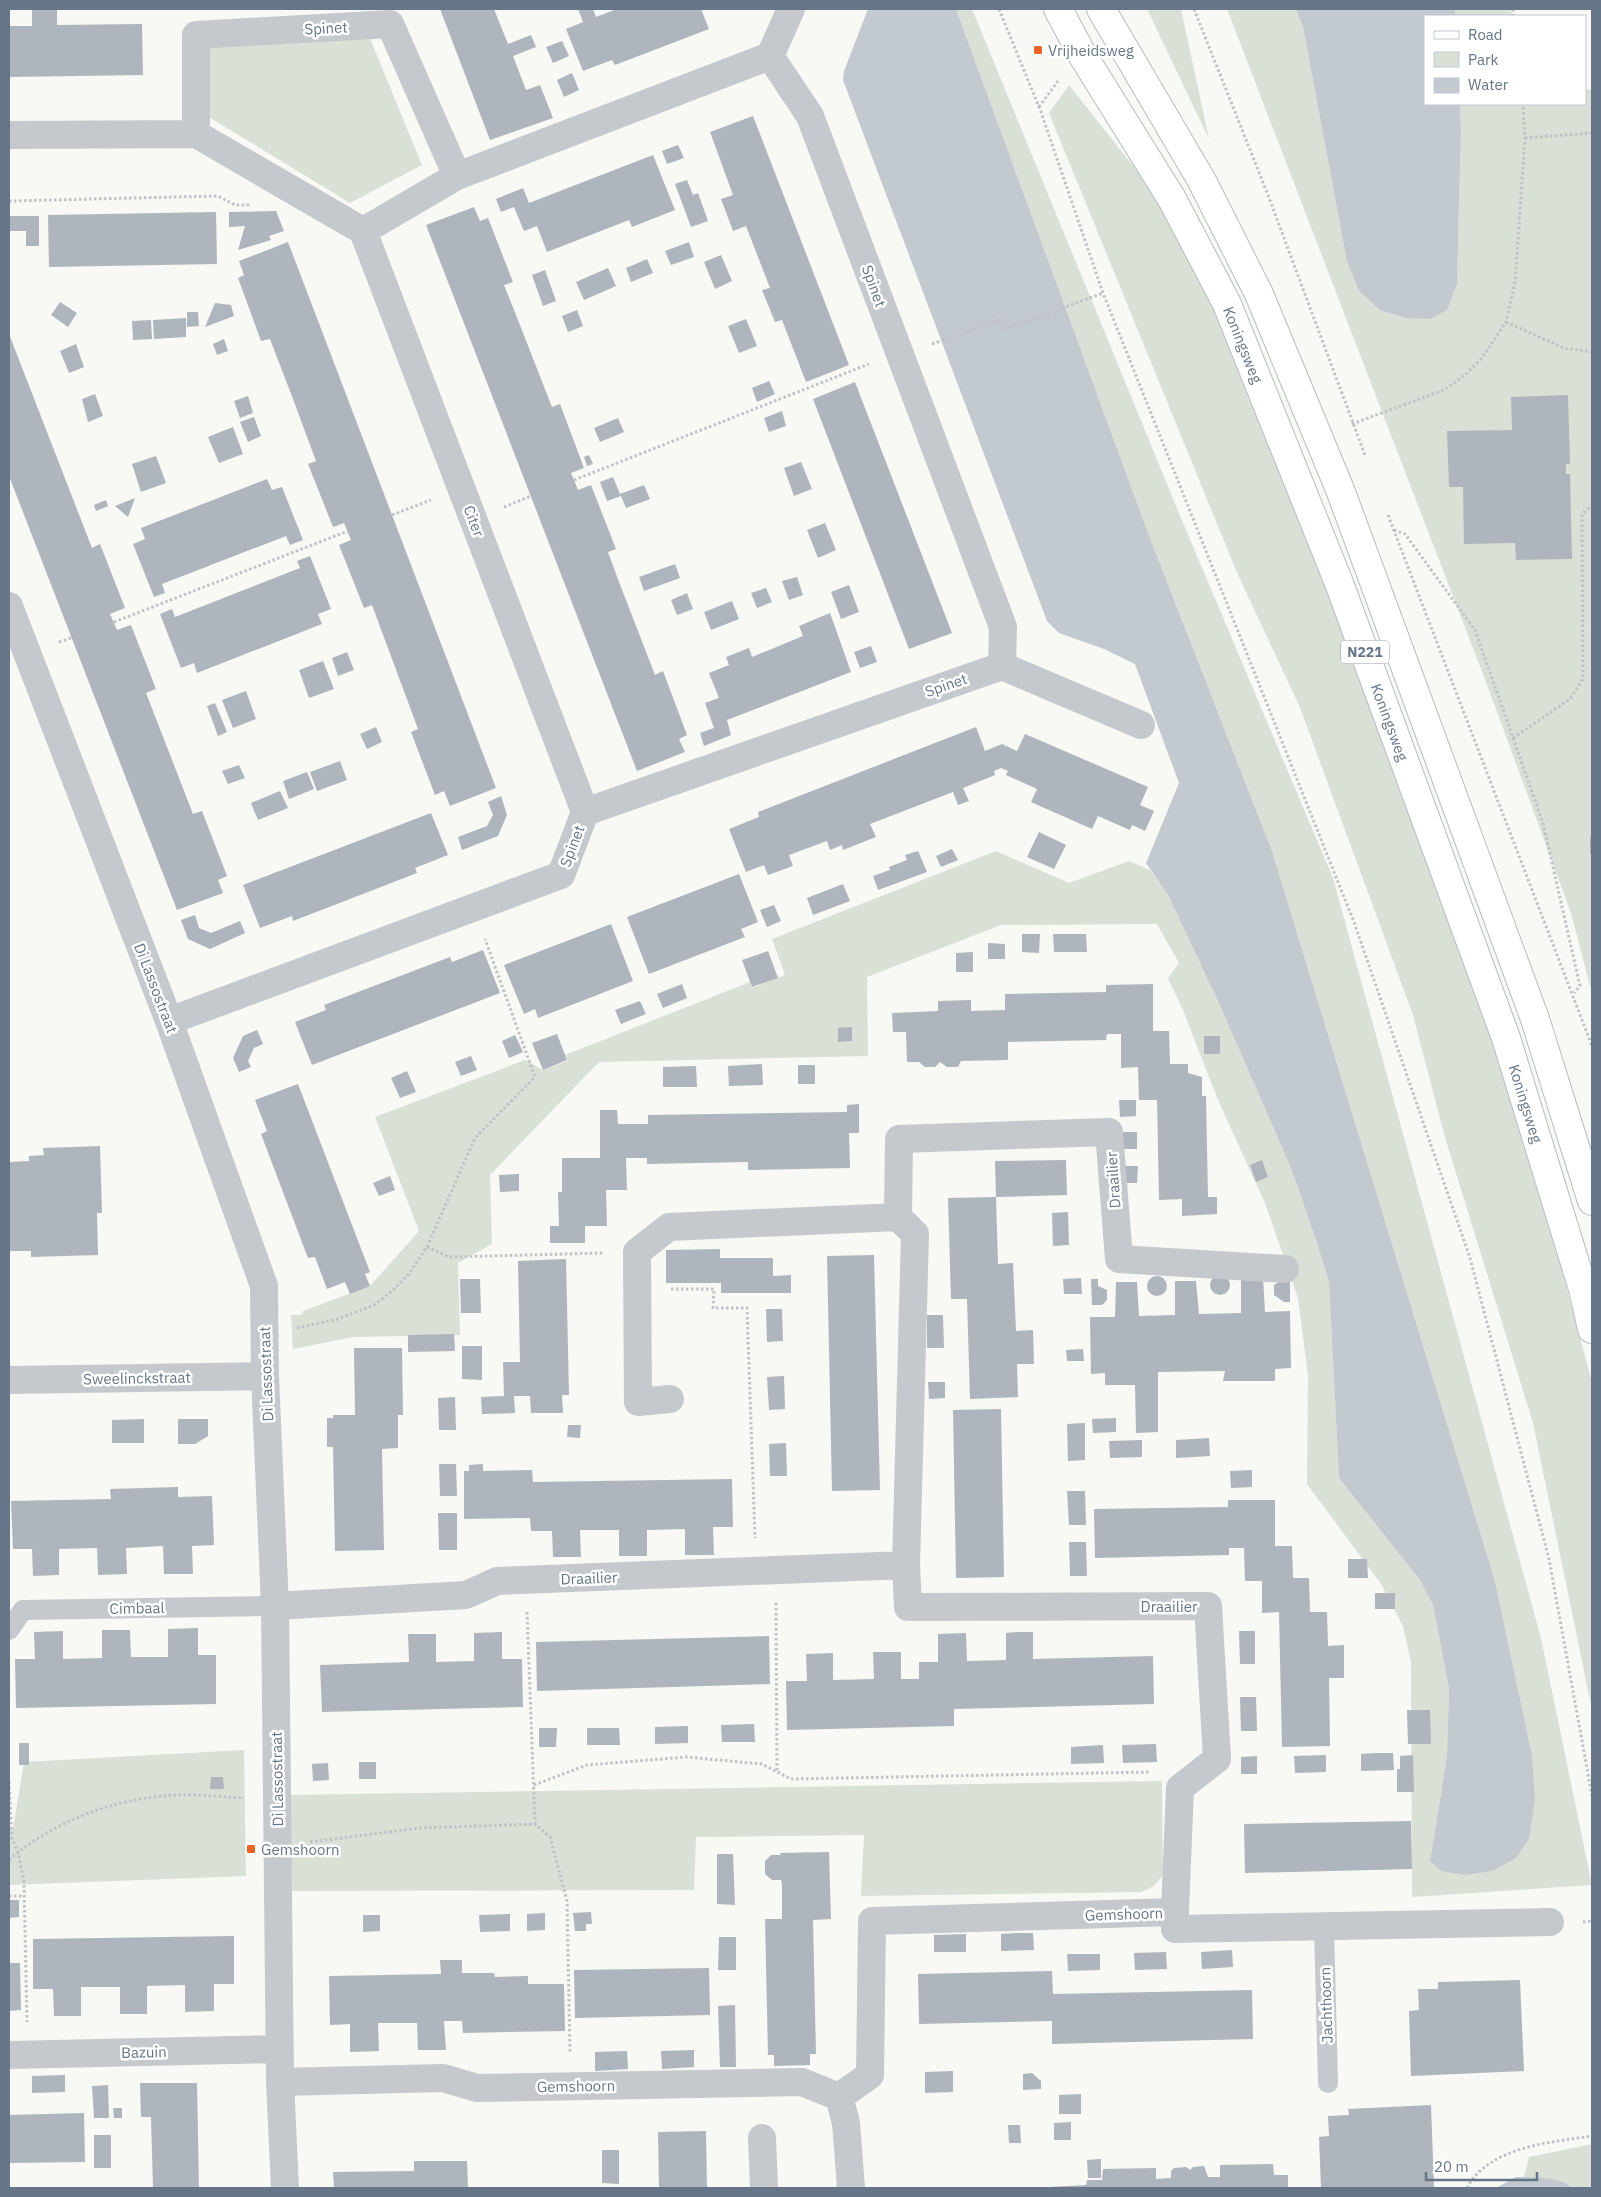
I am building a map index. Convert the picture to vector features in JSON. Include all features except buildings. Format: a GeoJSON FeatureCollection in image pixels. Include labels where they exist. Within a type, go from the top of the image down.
{"type":"FeatureCollection","features":[{"type":"Feature","properties":{"kind":"main road","name":"Koningsweg"},"geometry":{"type":"LineString","coordinates":[[1058,9],[1083,56],[1172,199],[1234,322],[1339,583],[1506,1038],[1583,1289],[1592,1329]]}},
{"type":"Feature","properties":{"kind":"main road","name":"N221"},"geometry":{"type":"LineString","coordinates":[[1101,9],[1202,181],[1255,286],[1330,465],[1535,1019],[1592,1200]]}},
{"type":"Feature","properties":{"kind":"street"},"geometry":{"type":"LineString","coordinates":[[9,135],[196,134],[363,231],[457,176],[770,56],[791,9]]}},
{"type":"Feature","properties":{"kind":"street","name":"Spinet"},"geometry":{"type":"LineString","coordinates":[[196,134],[196,35],[390,24],[457,176]]}},
{"type":"Feature","properties":{"kind":"street","name":"Spinet"},"geometry":{"type":"LineString","coordinates":[[169,1021],[561,875],[585,812],[1002,666],[1003,628],[810,116],[770,56]]}},
{"type":"Feature","properties":{"kind":"street","name":"Citer"},"geometry":{"type":"LineString","coordinates":[[363,231],[585,812]]}},
{"type":"Feature","properties":{"kind":"street","name":"Di Lassostraat"},"geometry":{"type":"LineString","coordinates":[[12,624],[169,1021],[264,1286],[265,1376],[275,1606],[280,2082],[285,2188]]}},
{"type":"Feature","properties":{"kind":"street"},"geometry":{"type":"LineString","coordinates":[[1002,666],[1140,726]]}},
{"type":"Feature","properties":{"kind":"street","name":"Draailier"},"geometry":{"type":"LineString","coordinates":[[1175,1912],[1180,1788],[1217,1759],[1208,1606],[908,1607],[906,1565],[915,1234],[898,1217],[899,1139],[1109,1132],[1119,1259],[1285,1269]]}},
{"type":"Feature","properties":{"kind":"street"},"geometry":{"type":"LineString","coordinates":[[670,1399],[638,1402],[637,1252],[669,1227],[898,1217]]}},
{"type":"Feature","properties":{"kind":"street","name":"Sweelinckstraat"},"geometry":{"type":"LineString","coordinates":[[9,1380],[265,1376]]}},
{"type":"Feature","properties":{"kind":"street","name":"Draailier"},"geometry":{"type":"LineString","coordinates":[[275,1606],[466,1595],[497,1581],[906,1565]]}},
{"type":"Feature","properties":{"kind":"street","name":"Gemshoorn"},"geometry":{"type":"LineString","coordinates":[[280,2082],[443,2078],[477,2088],[802,2082],[839,2097],[870,2075],[872,1921],[1175,1912],[1175,1929],[1550,1922]]}},
{"type":"Feature","properties":{"kind":"street","name":"Bazuin"},"geometry":{"type":"LineString","coordinates":[[19,2055],[280,2049]]}},
{"type":"Feature","properties":{"kind":"street"},"geometry":{"type":"LineString","coordinates":[[839,2097],[846,2123],[851,2188]]}},
{"type":"Feature","properties":{"kind":"street"},"geometry":{"type":"LineString","coordinates":[[762,2138],[764,2188]]}},
{"type":"Feature","properties":{"kind":"lane","name":"Cimbaal"},"geometry":{"type":"LineString","coordinates":[[9,1630],[23,1610],[275,1606]]}},
{"type":"Feature","properties":{"kind":"lane","name":"Jachthoorn"},"geometry":{"type":"LineString","coordinates":[[1324,1927],[1328,2083]]}},
{"type":"Feature","properties":{"kind":"path"},"geometry":{"type":"LineString","coordinates":[[999,9],[1039,107],[1103,293],[1354,922],[1470,1258],[1549,1559],[1592,1796]]}},
{"type":"Feature","properties":{"kind":"path"},"geometry":{"type":"LineString","coordinates":[[1194,9],[1268,195],[1366,459]]}},
{"type":"Feature","properties":{"kind":"path"},"geometry":{"type":"LineString","coordinates":[[1039,107],[1061,76]]}},
{"type":"Feature","properties":{"kind":"path"},"geometry":{"type":"LineString","coordinates":[[1352,424],[1444,390],[1465,375],[1482,358],[1506,322],[1515,282],[1525,138],[1523,105]]}},
{"type":"Feature","properties":{"kind":"path"},"geometry":{"type":"LineString","coordinates":[[1525,138],[1592,133]]}},
{"type":"Feature","properties":{"kind":"path"},"geometry":{"type":"LineString","coordinates":[[9,201],[218,196],[235,205],[279,204],[288,188]]}},
{"type":"Feature","properties":{"kind":"path"},"geometry":{"type":"LineString","coordinates":[[935,344],[1000,320],[1003,330],[1103,293]]}},
{"type":"Feature","properties":{"kind":"path"},"geometry":{"type":"LineString","coordinates":[[1506,322],[1564,348],[1592,352]]}},
{"type":"Feature","properties":{"kind":"path"},"geometry":{"type":"LineString","coordinates":[[574,480],[899,353]]}},
{"type":"Feature","properties":{"kind":"path"},"geometry":{"type":"LineString","coordinates":[[392,515],[462,488]]}},
{"type":"Feature","properties":{"kind":"path"},"geometry":{"type":"LineString","coordinates":[[1514,738],[1570,699],[1583,679],[1582,514],[1592,505]]}},
{"type":"Feature","properties":{"kind":"path"},"geometry":{"type":"LineString","coordinates":[[1387,512],[1574,993],[1592,1046]]}},
{"type":"Feature","properties":{"kind":"path"},"geometry":{"type":"LineString","coordinates":[[1394,530],[1405,534],[1475,630],[1543,823],[1580,986],[1574,993]]}},
{"type":"Feature","properties":{"kind":"path"},"geometry":{"type":"LineString","coordinates":[[114,622],[348,531]]}},
{"type":"Feature","properties":{"kind":"path"},"geometry":{"type":"LineString","coordinates":[[264,1332],[299,1328],[338,1319],[374,1305],[392,1291],[408,1275],[427,1247],[475,1138],[535,1077],[474,907]]}},
{"type":"Feature","properties":{"kind":"path"},"geometry":{"type":"LineString","coordinates":[[427,1247],[449,1257],[637,1252]]}},
{"type":"Feature","properties":{"kind":"path"},"geometry":{"type":"LineString","coordinates":[[638,1288],[714,1289],[713,1308],[746,1308],[766,1571],[777,1771]]}},
{"type":"Feature","properties":{"kind":"path"},"geometry":{"type":"LineString","coordinates":[[526,1580],[535,1824]]}},
{"type":"Feature","properties":{"kind":"path"},"geometry":{"type":"LineString","coordinates":[[534,1785],[587,1765],[686,1757],[762,1764],[791,1779],[1202,1771]]}},
{"type":"Feature","properties":{"kind":"path"},"geometry":{"type":"LineString","coordinates":[[9,1782],[12,1838],[18,1852],[24,1896],[19,2055]]}},
{"type":"Feature","properties":{"kind":"path"},"geometry":{"type":"LineString","coordinates":[[9,1860],[18,1852],[70,1820],[126,1802],[175,1795],[278,1800]]}},
{"type":"Feature","properties":{"kind":"path"},"geometry":{"type":"LineString","coordinates":[[278,1847],[420,1828],[535,1824],[550,1837],[567,1901],[570,2086]]}},
{"type":"Feature","properties":{"kind":"path"},"geometry":{"type":"LineString","coordinates":[[9,1896],[24,1896]]}},
{"type":"Feature","properties":{"kind":"path"},"geometry":{"type":"LineString","coordinates":[[1467,2188],[1473,2176],[1494,2160],[1522,2150],[1592,2136]]}},
{"type":"Feature","properties":{"kind":"green space"},"geometry":{"type":"Polygon","coordinates":[[[956,9],[972,9],[1181,518],[1333,878],[1541,1638],[1592,1885],[1412,1897],[1411,1662],[1403,1626],[1381,1584],[1307,1484],[1308,1376],[1298,1298],[1265,1203],[1218,1100],[1183,1010],[1168,978],[1179,963],[1157,924],[1001,925],[867,977],[868,1056],[599,1062],[490,1175],[492,1244],[458,1263],[460,1335],[353,1337],[293,1349],[291,1315],[302,1315],[303,1311],[370,1286],[419,1231],[375,1117],[525,1060],[543,1070],[568,1061],[565,1055],[750,982],[752,988],[785,975],[772,939],[996,851],[1069,883],[1129,861],[1150,870],[1168,895],[1217,999],[1291,1168],[1316,1240],[1329,1282],[1339,1478],[1420,1580],[1433,1605],[1449,1689],[1447,1756],[1430,1861],[1535,1798],[1532,1755],[1495,1581],[1272,851],[1148,533],[956,9]]]}},
{"type":"Feature","properties":{"kind":"green space"},"geometry":{"type":"Polygon","coordinates":[[[1147,9],[1181,9],[1209,139],[1147,9]]]}},
{"type":"Feature","properties":{"kind":"green space"},"geometry":{"type":"Polygon","coordinates":[[[1227,9],[1296,9],[1303,27],[1347,262],[1359,291],[1380,310],[1457,284],[1460,105],[1586,105],[1586,89],[1592,90],[1592,993],[1571,913],[1486,682],[1227,9]]]}},
{"type":"Feature","properties":{"kind":"green space"},"geometry":{"type":"Polygon","coordinates":[[[1455,9],[1510,9],[1513,15],[1455,15],[1455,9]]]}},
{"type":"Feature","properties":{"kind":"green space"},"geometry":{"type":"Polygon","coordinates":[[[369,36],[422,165],[350,203],[209,117],[206,48],[218,40],[369,36]]]}},
{"type":"Feature","properties":{"kind":"green space"},"geometry":{"type":"Polygon","coordinates":[[[1069,85],[1153,191],[1241,360],[1393,754],[1523,1127],[1592,1382],[1592,1710],[1533,1423],[1444,1134],[1413,1015],[1299,705],[1238,575],[1049,113],[1069,85]]]}},
{"type":"Feature","properties":{"kind":"green space"},"geometry":{"type":"Polygon","coordinates":[[[244,1750],[246,1876],[9,1885],[9,1829],[13,1829],[24,1762],[244,1750]]]}},
{"type":"Feature","properties":{"kind":"green space"},"geometry":{"type":"Polygon","coordinates":[[[1162,1781],[1163,1875],[1154,1886],[1141,1892],[861,1896],[864,1835],[696,1837],[694,1890],[292,1891],[289,1795],[1162,1781]]]}},
{"type":"Feature","properties":{"kind":"green space"},"geometry":{"type":"Polygon","coordinates":[[[1592,2144],[1592,2188],[1573,2188],[1570,2185],[1524,2177],[1529,2157],[1592,2144]]]}},
{"type":"Feature","properties":{"kind":"water"},"geometry":{"type":"Polygon","coordinates":[[[868,9],[956,9],[1148,533],[1272,851],[1495,1581],[1532,1755],[1535,1798],[1529,1839],[1516,1858],[1492,1871],[1465,1875],[1441,1871],[1430,1861],[1447,1756],[1449,1689],[1433,1605],[1420,1580],[1339,1478],[1329,1282],[1291,1168],[1217,999],[1168,895],[1146,863],[1179,783],[1135,664],[1104,649],[1059,633],[1047,621],[843,80],[844,71],[868,9]]]}},
{"type":"Feature","properties":{"kind":"water"},"geometry":{"type":"Polygon","coordinates":[[[1296,9],[1455,9],[1455,15],[1424,15],[1424,105],[1460,105],[1461,130],[1457,284],[1447,310],[1430,319],[1406,318],[1380,310],[1359,291],[1347,262],[1303,27],[1296,9]]]}},
{"type":"Feature","properties":{"kind":"water"},"geometry":{"type":"Polygon","coordinates":[[[1516,2177],[1554,2180],[1568,2184],[1573,2188],[1496,2188],[1516,2177]]]}},
{"type":"Feature","properties":{"kind":"place","name":"Vrijheidsweg"},"geometry":{"type":"Point","coordinates":[1038,50]}},
{"type":"Feature","properties":{"kind":"place","name":"Gemshoorn"},"geometry":{"type":"Point","coordinates":[251,1849]}}]}
